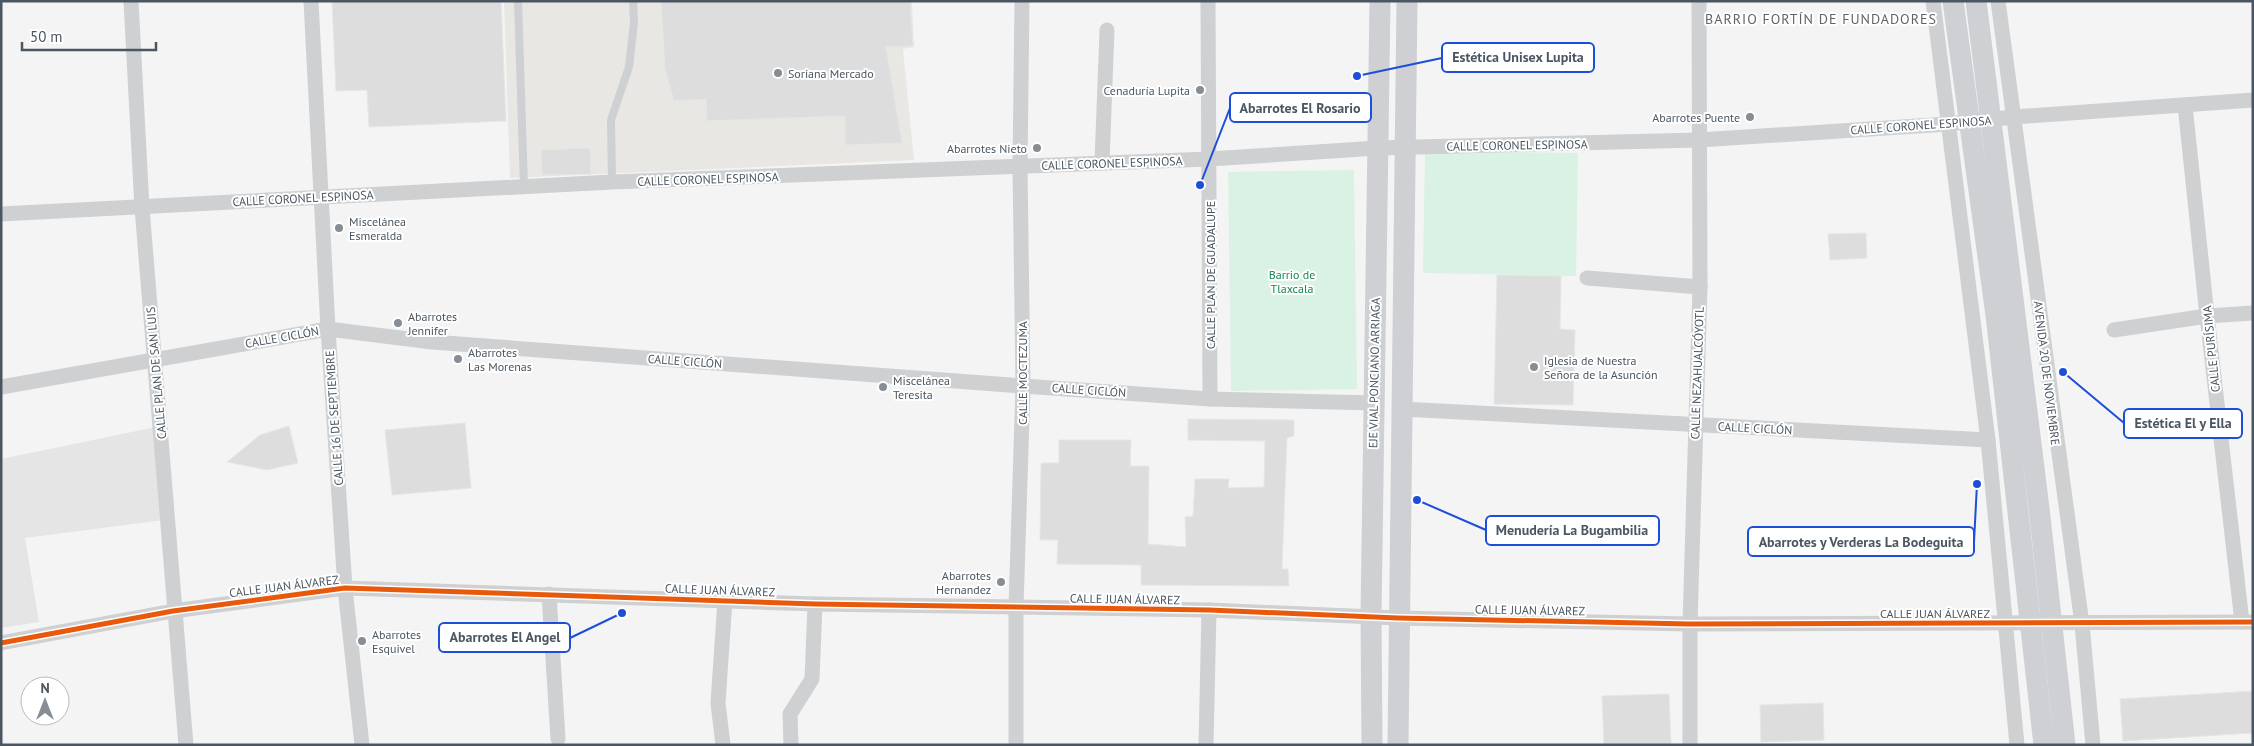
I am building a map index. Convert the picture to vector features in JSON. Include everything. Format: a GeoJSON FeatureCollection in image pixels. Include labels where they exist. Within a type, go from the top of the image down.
{"type":"FeatureCollection","features":[{"type":"Feature","properties":{"kind":"main road","name":"EJE VIAL PONCIANO ARRIAGA"},"geometry":{"type":"LineString","coordinates":[[1372,745],[1371,616],[1380,1]]}},
{"type":"Feature","properties":{"kind":"main road"},"geometry":{"type":"LineString","coordinates":[[1398,745],[1398,618],[1407,1]]}},
{"type":"Feature","properties":{"kind":"main road","name":"AVENIDA 20 DE NOVIEMBRE"},"geometry":{"type":"LineString","coordinates":[[1954,1],[1980,121],[2052,623],[2065,745]]}},
{"type":"Feature","properties":{"kind":"main road","name":"AVENIDA 20 DE NOVIEMBRE"},"geometry":{"type":"LineString","coordinates":[[1976,1],[1980,121],[1997,324],[2044,745]]}},
{"type":"Feature","properties":{"kind":"street","name":"CALLE PLAN DE SAN LUIS"},"geometry":{"type":"LineString","coordinates":[[131,1],[142,208],[186,745]]}},
{"type":"Feature","properties":{"kind":"street","name":"CALLE 16 DE SEPTIEMBRE"},"geometry":{"type":"LineString","coordinates":[[311,1],[328,328],[345,588],[362,745]]}},
{"type":"Feature","properties":{"kind":"street","name":"CALLE MOCTEZUMA"},"geometry":{"type":"LineString","coordinates":[[1016,745],[1016,607],[1023,386],[1020,166],[1022,1]]}},
{"type":"Feature","properties":{"kind":"street","name":"CALLE PLAN DE GUADALUPE"},"geometry":{"type":"LineString","coordinates":[[1208,1],[1210,398]]}},
{"type":"Feature","properties":{"kind":"street","name":"CALLE NEZAHUALCÓYOTL"},"geometry":{"type":"LineString","coordinates":[[1690,745],[1690,624],[1700,287],[1700,1]]}},
{"type":"Feature","properties":{"kind":"street"},"geometry":{"type":"LineString","coordinates":[[1933,1],[1988,440],[2017,745]]}},
{"type":"Feature","properties":{"kind":"street","name":"AVENIDA 20 DE NOVIEMBRE"},"geometry":{"type":"LineString","coordinates":[[1998,1],[2082,624],[2093,745]]}},
{"type":"Feature","properties":{"kind":"street"},"geometry":{"type":"LineString","coordinates":[[1102,162],[1107,30]]}},
{"type":"Feature","properties":{"kind":"street","name":"CALLE CORONEL ESPINOSA"},"geometry":{"type":"LineString","coordinates":[[1,214],[612,182],[1209,159],[1378,148],[1699,140],[1948,124],[2014,117],[2253,100]]}},
{"type":"Feature","properties":{"kind":"street","name":"CALLE PURÍSIMA"},"geometry":{"type":"LineString","coordinates":[[2185,105],[2207,316],[2248,622]]}},
{"type":"Feature","properties":{"kind":"street"},"geometry":{"type":"LineString","coordinates":[[1587,278],[1700,287]]}},
{"type":"Feature","properties":{"kind":"street"},"geometry":{"type":"LineString","coordinates":[[2114,330],[2207,316],[2253,313]]}},
{"type":"Feature","properties":{"kind":"street","name":"CALLE CICLÓN"},"geometry":{"type":"LineString","coordinates":[[1,388],[328,328],[432,342],[1023,386],[1210,398],[1374,403]]}},
{"type":"Feature","properties":{"kind":"street","name":"CALLE CICLÓN"},"geometry":{"type":"LineString","coordinates":[[1402,409],[1988,440]]}},
{"type":"Feature","properties":{"kind":"street","name":"CALLE JUAN ÁLVAREZ"},"geometry":{"type":"LineString","coordinates":[[1,643],[174,611],[345,588],[815,604],[1209,610],[1398,618],[1690,624],[2248,622]]}},
{"type":"Feature","properties":{"kind":"street"},"geometry":{"type":"LineString","coordinates":[[549,594],[558,739]]}},
{"type":"Feature","properties":{"kind":"street"},"geometry":{"type":"LineString","coordinates":[[723,745],[718,704],[725,600]]}},
{"type":"Feature","properties":{"kind":"street"},"geometry":{"type":"LineString","coordinates":[[791,745],[790,714],[812,679],[815,604]]}},
{"type":"Feature","properties":{"kind":"street"},"geometry":{"type":"LineString","coordinates":[[1206,745],[1209,610]]}},
{"type":"Feature","properties":{"kind":"lane"},"geometry":{"type":"LineString","coordinates":[[518,1],[524,187]]}},
{"type":"Feature","properties":{"kind":"lane"},"geometry":{"type":"LineString","coordinates":[[612,182],[611,120],[629,67],[634,23],[633,1]]}},
{"type":"Feature","properties":{"kind":"shaded area"},"geometry":{"type":"Polygon","coordinates":[[[504,1],[912,1],[914,47],[903,49],[914,160],[510,178],[504,1]]]}},
{"type":"Feature","properties":{"kind":"shaded area"},"geometry":{"type":"Polygon","coordinates":[[[156,427],[164,520],[25,538],[39,622],[1,628],[1,459],[156,427]]]}},
{"type":"Feature","properties":{"kind":"green space"},"geometry":{"type":"Polygon","coordinates":[[[1425,151],[1578,153],[1576,276],[1423,273],[1425,151]]]}},
{"type":"Feature","properties":{"kind":"green space","name":"Barrio de Tlaxcala"},"geometry":{"type":"Polygon","coordinates":[[[1354,170],[1357,389],[1231,391],[1228,172],[1354,170]]]}},
{"type":"Feature","properties":{"kind":"building"},"geometry":{"type":"Polygon","coordinates":[[[332,1],[501,1],[506,121],[369,127],[367,90],[336,91],[332,1]]]}},
{"type":"Feature","properties":{"kind":"building","name":"Soriana Mercado"},"geometry":{"type":"Polygon","coordinates":[[[661,1],[910,1],[913,46],[886,47],[902,143],[845,145],[845,116],[707,121],[706,99],[674,101],[665,69],[661,1]]]}},
{"type":"Feature","properties":{"kind":"building"},"geometry":{"type":"Polygon","coordinates":[[[590,148],[591,174],[542,175],[541,150],[590,148]]]}},
{"type":"Feature","properties":{"kind":"building"},"geometry":{"type":"Polygon","coordinates":[[[1866,233],[1867,258],[1830,260],[1828,234],[1866,233]]]}},
{"type":"Feature","properties":{"kind":"building","name":"Iglesia de Nuestra Señora de la Asunción"},"geometry":{"type":"Polygon","coordinates":[[[1497,275],[1561,276],[1560,329],[1575,330],[1573,405],[1494,404],[1497,275]]]}},
{"type":"Feature","properties":{"kind":"building"},"geometry":{"type":"Polygon","coordinates":[[[1188,419],[1294,420],[1294,436],[1287,438],[1282,569],[1288,569],[1289,586],[1141,585],[1141,565],[1057,564],[1058,540],[1040,540],[1041,463],[1059,463],[1059,440],[1131,440],[1130,466],[1149,466],[1148,544],[1186,547],[1185,517],[1193,516],[1195,479],[1229,479],[1228,488],[1264,487],[1265,441],[1188,440],[1188,419]]]}},
{"type":"Feature","properties":{"kind":"building"},"geometry":{"type":"Polygon","coordinates":[[[465,423],[471,488],[392,495],[385,430],[465,423]]]}},
{"type":"Feature","properties":{"kind":"building"},"geometry":{"type":"Polygon","coordinates":[[[289,426],[298,463],[267,470],[227,462],[260,435],[289,426]]]}},
{"type":"Feature","properties":{"kind":"building"},"geometry":{"type":"Polygon","coordinates":[[[2253,691],[2253,733],[2123,741],[2120,699],[2253,691]]]}},
{"type":"Feature","properties":{"kind":"building"},"geometry":{"type":"Polygon","coordinates":[[[1669,694],[1671,744],[1604,745],[1602,696],[1669,694]]]}},
{"type":"Feature","properties":{"kind":"building"},"geometry":{"type":"Polygon","coordinates":[[[1823,703],[1824,740],[1761,742],[1760,705],[1823,703]]]}},
{"type":"Feature","properties":{"kind":"cycle path"},"geometry":{"type":"LineString","coordinates":[[1,643],[173,611],[345,588],[815,604],[1209,610],[1398,618],[1690,624],[2253,622]]}},
{"type":"Feature","properties":{"kind":"place","name":"Soriana Mercado"},"geometry":{"type":"Point","coordinates":[778,73]}},
{"type":"Feature","properties":{"kind":"place","name":"Estética Unisex Lupita"},"geometry":{"type":"Point","coordinates":[1357,76]}},
{"type":"Feature","properties":{"kind":"place","name":"Cenaduría Lupita"},"geometry":{"type":"Point","coordinates":[1200,90]}},
{"type":"Feature","properties":{"kind":"place","name":"Abarrotes Puente"},"geometry":{"type":"Point","coordinates":[1750,117]}},
{"type":"Feature","properties":{"kind":"place","name":"Abarrotes Nieto"},"geometry":{"type":"Point","coordinates":[1037,148]}},
{"type":"Feature","properties":{"kind":"place","name":"Abarrotes El Rosario"},"geometry":{"type":"Point","coordinates":[1200,185]}},
{"type":"Feature","properties":{"kind":"place","name":"Miscelánea Esmeralda"},"geometry":{"type":"Point","coordinates":[339,228]}},
{"type":"Feature","properties":{"kind":"place","name":"Abarrotes Jennifer"},"geometry":{"type":"Point","coordinates":[398,323]}},
{"type":"Feature","properties":{"kind":"place","name":"Abarrotes Las Morenas"},"geometry":{"type":"Point","coordinates":[458,359]}},
{"type":"Feature","properties":{"kind":"place","name":"Iglesia de Nuestra Señora de la Asunción"},"geometry":{"type":"Point","coordinates":[1534,367]}},
{"type":"Feature","properties":{"kind":"place","name":"Estética El y Ella"},"geometry":{"type":"Point","coordinates":[2063,372]}},
{"type":"Feature","properties":{"kind":"place","name":"Miscelánea Teresita"},"geometry":{"type":"Point","coordinates":[883,387]}},
{"type":"Feature","properties":{"kind":"place","name":"Abarrotes y Verderas La Bodeguita"},"geometry":{"type":"Point","coordinates":[1977,484]}},
{"type":"Feature","properties":{"kind":"place","name":"Menudería La Bugambilia"},"geometry":{"type":"Point","coordinates":[1417,500]}},
{"type":"Feature","properties":{"kind":"place","name":"Abarrotes Hernandez"},"geometry":{"type":"Point","coordinates":[1001,582]}},
{"type":"Feature","properties":{"kind":"place","name":"Abarrotes El Angel"},"geometry":{"type":"Point","coordinates":[622,613]}},
{"type":"Feature","properties":{"kind":"place","name":"Abarrotes Esquivel"},"geometry":{"type":"Point","coordinates":[362,641]}},
{"type":"Feature","properties":{"kind":"district","name":"BARRIO FORTÍN DE FUNDADORES"},"geometry":{"type":"Point","coordinates":[1821,19]}}]}
